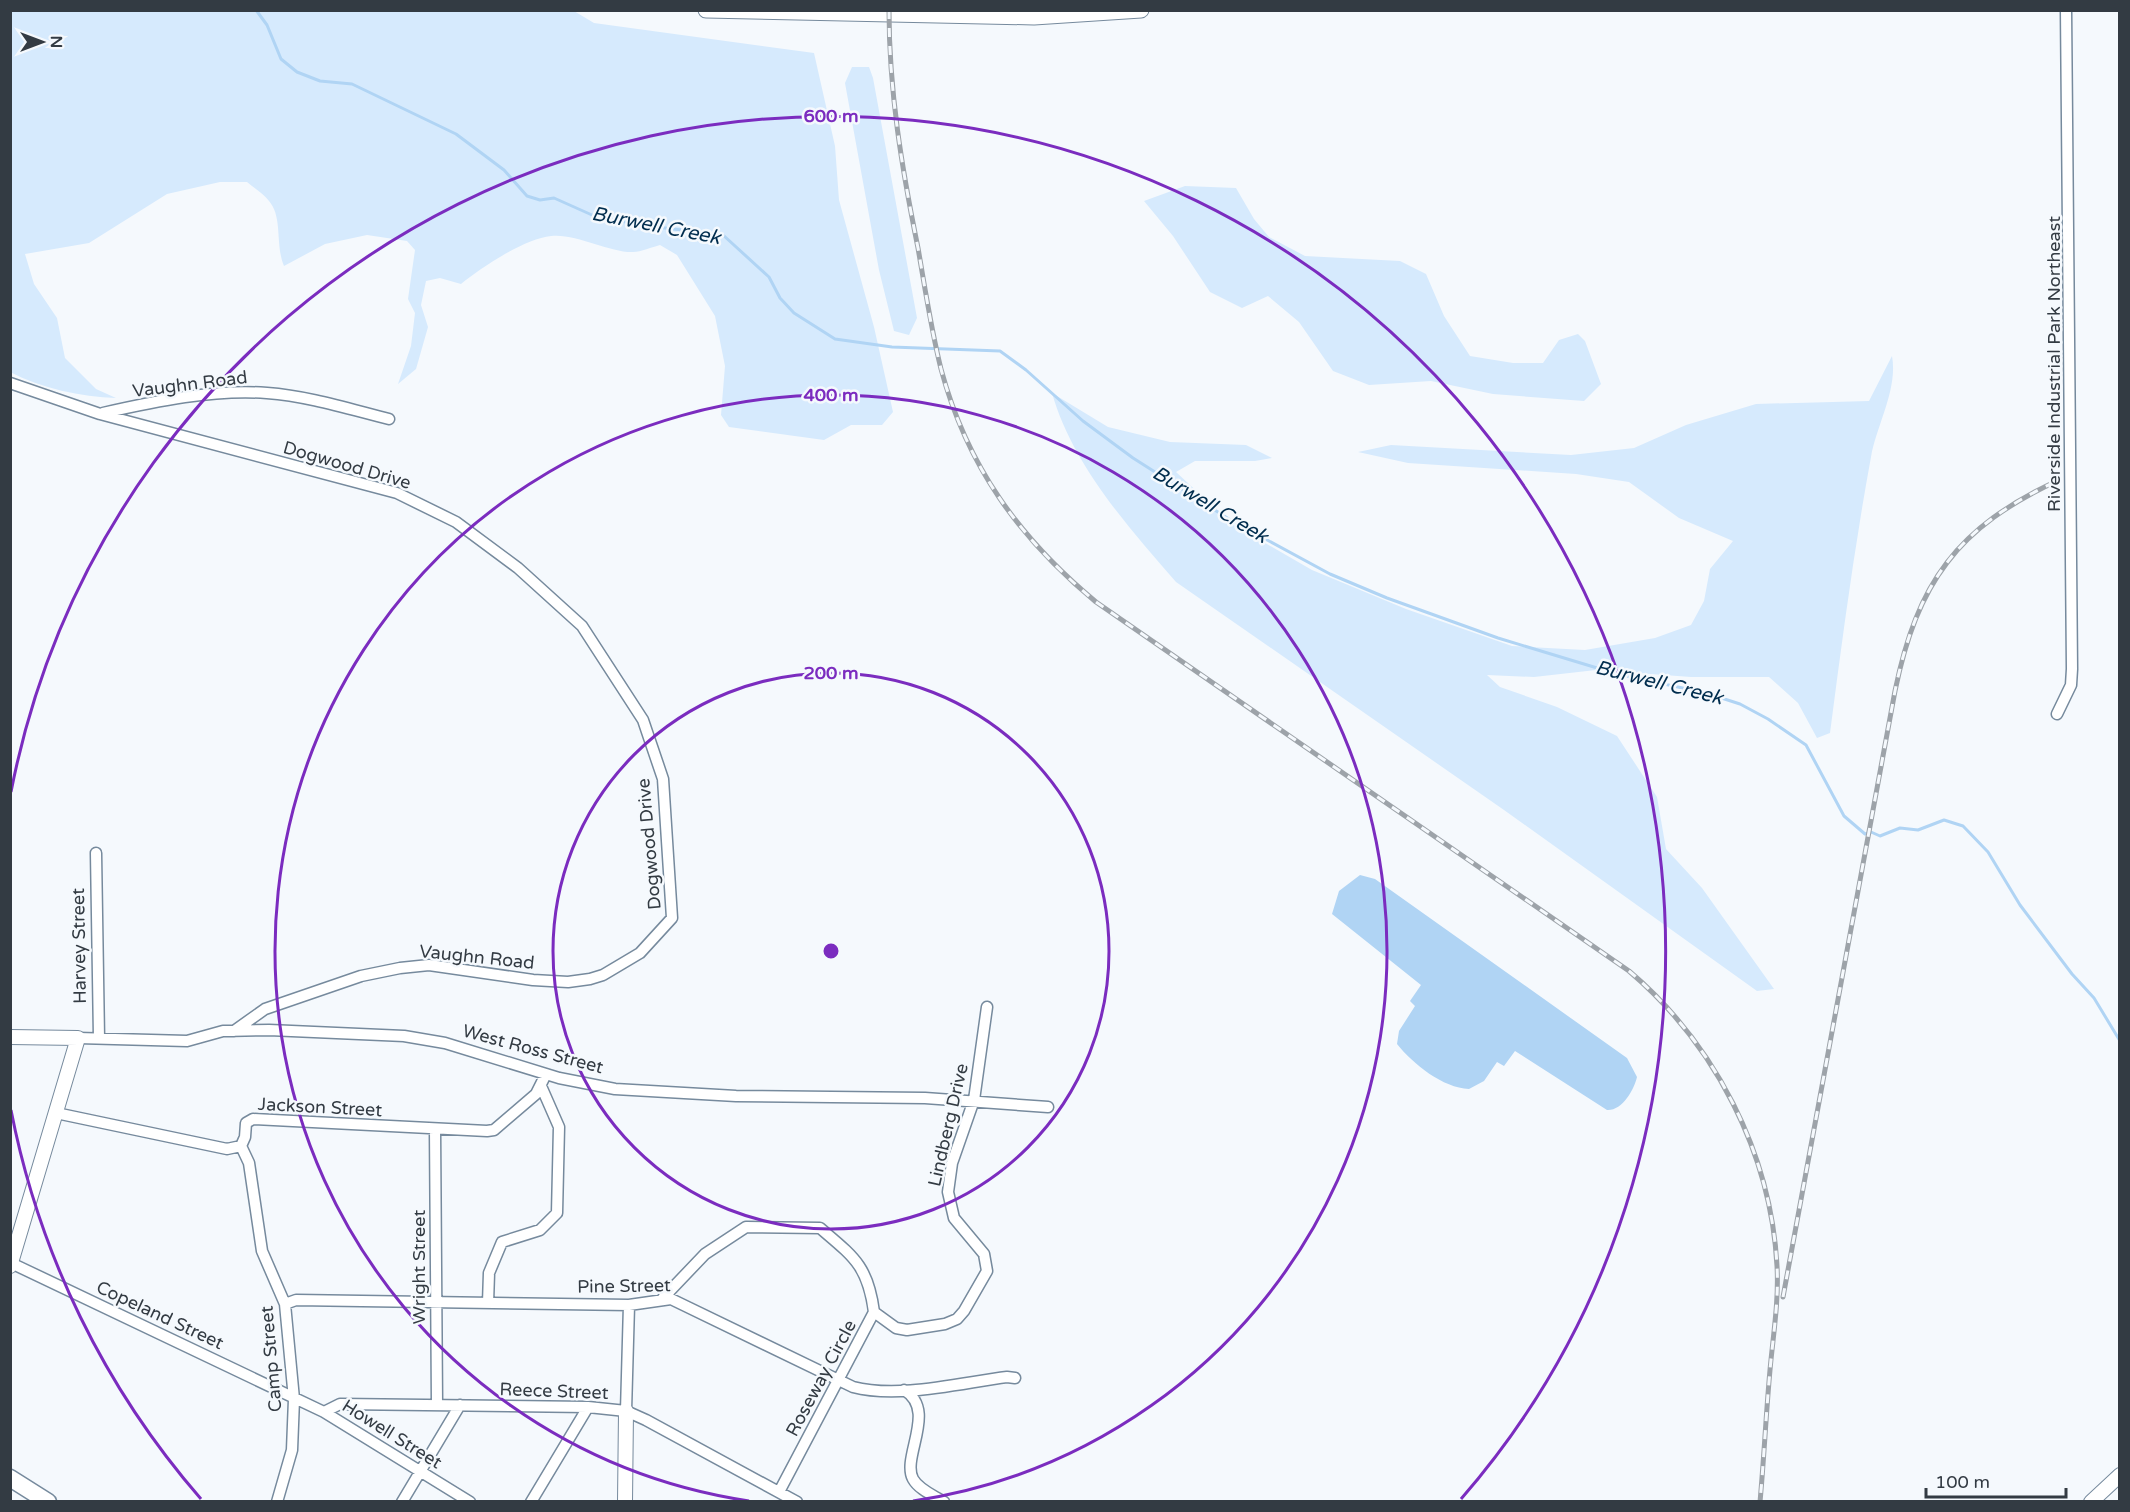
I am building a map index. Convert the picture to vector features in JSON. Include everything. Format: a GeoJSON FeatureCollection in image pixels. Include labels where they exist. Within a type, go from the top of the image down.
{"type":"FeatureCollection","features":[{"type":"Feature","properties":{"kind":"main road"},"geometry":{"type":"LineString","coordinates":[[706,10],[1024,17],[1066,17],[1141,10]]}},
{"type":"Feature","properties":{"kind":"main road"},"geometry":{"type":"LineString","coordinates":[[10,1478],[48,1502]]}},
{"type":"Feature","properties":{"kind":"street","name":"Riverside Industrial Park Northeast"},"geometry":{"type":"LineString","coordinates":[[2057,714],[2071,685],[2072,669],[2066,10]]}},
{"type":"Feature","properties":{"kind":"street","name":"Dogwood Drive"},"geometry":{"type":"LineString","coordinates":[[10,383],[100,414],[397,493],[456,522],[518,568],[582,626],[643,720],[663,779],[672,918]]}},
{"type":"Feature","properties":{"kind":"street","name":"Vaughn Road"},"geometry":{"type":"LineString","coordinates":[[100,414],[173,400],[245,392],[293,396],[389,419]]}},
{"type":"Feature","properties":{"kind":"street","name":"Harvey Street"},"geometry":{"type":"LineString","coordinates":[[96,853],[99,1038]]}},
{"type":"Feature","properties":{"kind":"street","name":"Vaughn Road"},"geometry":{"type":"LineString","coordinates":[[234,1031],[265,1009],[362,976],[400,968],[429,965],[533,980],[568,982],[590,979],[603,975],[640,953],[672,918]]}},
{"type":"Feature","properties":{"kind":"street","name":"Lindberg Drive"},"geometry":{"type":"LineString","coordinates":[[874,1312],[896,1328],[920,1330],[938,1326],[957,1319],[987,1271],[984,1254],[954,1218],[948,1192],[952,1163],[974,1100],[987,1007]]}},
{"type":"Feature","properties":{"kind":"street","name":"West Ross Street"},"geometry":{"type":"LineString","coordinates":[[10,1037],[187,1041],[234,1031],[269,1029],[426,1039],[546,1074],[615,1089],[679,1094],[974,1100],[1048,1107]]}},
{"type":"Feature","properties":{"kind":"street"},"geometry":{"type":"LineString","coordinates":[[11,1264],[14,1243],[78,1038]]}},
{"type":"Feature","properties":{"kind":"street","name":"Jackson Street"},"geometry":{"type":"LineString","coordinates":[[240,1146],[245,1137],[246,1122],[254,1119],[494,1130],[536,1094],[546,1074]]}},
{"type":"Feature","properties":{"kind":"street"},"geometry":{"type":"LineString","coordinates":[[488,1303],[489,1273],[502,1242],[540,1230],[557,1214],[560,1127],[541,1086]]}},
{"type":"Feature","properties":{"kind":"street"},"geometry":{"type":"LineString","coordinates":[[56,1113],[227,1149],[240,1146]]}},
{"type":"Feature","properties":{"kind":"street","name":"Wright Street"},"geometry":{"type":"LineString","coordinates":[[435,1129],[437,1404]]}},
{"type":"Feature","properties":{"kind":"street","name":"Camp Street"},"geometry":{"type":"LineString","coordinates":[[240,1146],[249,1163],[262,1251],[285,1304],[294,1399],[292,1450],[277,1502]]}},
{"type":"Feature","properties":{"kind":"street","name":"Roseway Circle"},"geometry":{"type":"LineString","coordinates":[[663,1298],[705,1254],[747,1227],[820,1228],[854,1257],[871,1285],[874,1312],[779,1492]]}},
{"type":"Feature","properties":{"kind":"street","name":"Copeland Street"},"geometry":{"type":"LineString","coordinates":[[11,1264],[294,1399]]}},
{"type":"Feature","properties":{"kind":"street","name":"Pine Street"},"geometry":{"type":"LineString","coordinates":[[285,1304],[296,1300],[629,1305],[647,1304],[663,1298],[681,1302],[840,1380],[868,1391],[904,1390],[1014,1378]]}},
{"type":"Feature","properties":{"kind":"street"},"geometry":{"type":"LineString","coordinates":[[625,1502],[629,1305]]}},
{"type":"Feature","properties":{"kind":"street"},"geometry":{"type":"LineString","coordinates":[[904,1390],[914,1399],[918,1416],[918,1435],[911,1472],[913,1480],[944,1502]]}},
{"type":"Feature","properties":{"kind":"street","name":"Howell Street"},"geometry":{"type":"LineString","coordinates":[[294,1399],[324,1412],[470,1502]]}},
{"type":"Feature","properties":{"kind":"street","name":"Reece Street"},"geometry":{"type":"LineString","coordinates":[[324,1412],[340,1404],[588,1407],[626,1411],[797,1502]]}},
{"type":"Feature","properties":{"kind":"street"},"geometry":{"type":"LineString","coordinates":[[402,1502],[460,1405]]}},
{"type":"Feature","properties":{"kind":"street"},"geometry":{"type":"LineString","coordinates":[[531,1502],[588,1407]]}},
{"type":"Feature","properties":{"kind":"street"},"geometry":{"type":"LineString","coordinates":[[2091,1502],[2120,1474]]}},
{"type":"Feature","properties":{"kind":"shaded area"},"geometry":{"type":"Polygon","coordinates":[[[10,11],[574,11],[594,23],[814,53],[835,146],[839,200],[874,327],[893,412],[882,425],[851,425],[824,440],[729,427],[721,415],[725,366],[715,316],[677,255],[660,245],[633,252],[614,250],[561,236],[528,242],[492,262],[461,284],[440,278],[426,281],[421,305],[428,327],[416,369],[398,384],[411,346],[415,313],[408,299],[415,250],[407,241],[367,235],[325,244],[284,266],[281,258],[278,223],[273,208],[264,196],[247,182],[220,182],[167,194],[89,243],[25,254],[34,284],[57,318],[65,358],[96,389],[116,398],[62,391],[22,378],[10,372],[10,11]]]}},
{"type":"Feature","properties":{"kind":"shaded area"},"geometry":{"type":"Polygon","coordinates":[[[852,67],[869,67],[873,78],[917,318],[909,335],[894,331],[879,270],[845,83],[852,67]]]}},
{"type":"Feature","properties":{"kind":"shaded area"},"geometry":{"type":"Polygon","coordinates":[[[1185,186],[1236,188],[1254,219],[1269,237],[1305,256],[1400,261],[1426,274],[1444,316],[1470,356],[1513,363],[1543,363],[1559,340],[1578,334],[1585,341],[1601,384],[1584,401],[1493,394],[1431,381],[1369,385],[1333,371],[1299,322],[1268,296],[1242,308],[1210,292],[1173,236],[1144,201],[1185,186]]]}},
{"type":"Feature","properties":{"kind":"shaded area"},"geometry":{"type":"Polygon","coordinates":[[[1892,356],[1890,394],[1871,457],[1859,526],[1830,733],[1817,738],[1798,703],[1769,677],[1691,677],[1596,670],[1534,677],[1487,675],[1500,687],[1557,707],[1617,736],[1657,797],[1666,849],[1702,888],[1774,989],[1757,991],[1504,810],[1176,582],[1121,517],[1087,470],[1061,419],[1052,393],[1108,427],[1170,442],[1246,445],[1272,458],[1255,461],[1195,461],[1176,472],[1232,524],[1312,570],[1406,609],[1512,646],[1585,650],[1655,638],[1691,625],[1704,601],[1710,569],[1733,541],[1679,518],[1629,482],[1576,474],[1408,463],[1358,452],[1391,445],[1571,455],[1634,448],[1686,425],[1756,404],[1869,401],[1892,356]]]}},
{"type":"Feature","properties":{"kind":"water"},"geometry":{"type":"Polygon","coordinates":[[[1360,875],[1375,879],[1627,1058],[1637,1077],[1626,1099],[1618,1107],[1607,1110],[1515,1051],[1504,1066],[1497,1062],[1484,1081],[1469,1089],[1459,1088],[1439,1080],[1420,1067],[1397,1044],[1399,1031],[1415,1006],[1410,1001],[1421,985],[1332,914],[1339,891],[1360,875]]]}},
{"type":"Feature","properties":{"kind":"waterway","name":"Burwell Creek"},"geometry":{"type":"LineString","coordinates":[[256,10],[267,25],[281,59],[297,72],[320,81],[352,84],[456,134],[504,170],[527,196],[540,200],[554,198],[592,215],[640,225],[723,235],[769,277],[780,298],[794,313],[835,339],[892,347],[1000,351],[1026,370],[1083,421],[1133,458],[1232,521],[1330,574],[1387,598],[1498,638],[1617,674],[1706,693],[1740,704],[1768,719],[1806,745],[1844,816],[1865,834],[1871,832],[1880,836],[1900,828],[1918,830],[1944,820],[1963,826],[1988,852],[2020,905],[2072,974],[2094,998],[2120,1041]]}},
{"type":"Feature","properties":{"kind":"railway"},"geometry":{"type":"LineString","coordinates":[[889,10],[891,71],[897,130],[941,369],[965,437],[999,498],[1020,526],[1068,578],[1096,602],[1629,971],[1660,1000],[1688,1032],[1712,1067],[1733,1104],[1750,1142],[1763,1182],[1772,1224],[1777,1266],[1777,1292],[1760,1502]]}},
{"type":"Feature","properties":{"kind":"railway"},"geometry":{"type":"LineString","coordinates":[[1783,1297],[1895,691],[1904,653],[1930,589],[1947,563],[1968,539],[1993,518],[2024,498],[2059,480]]}}]}
